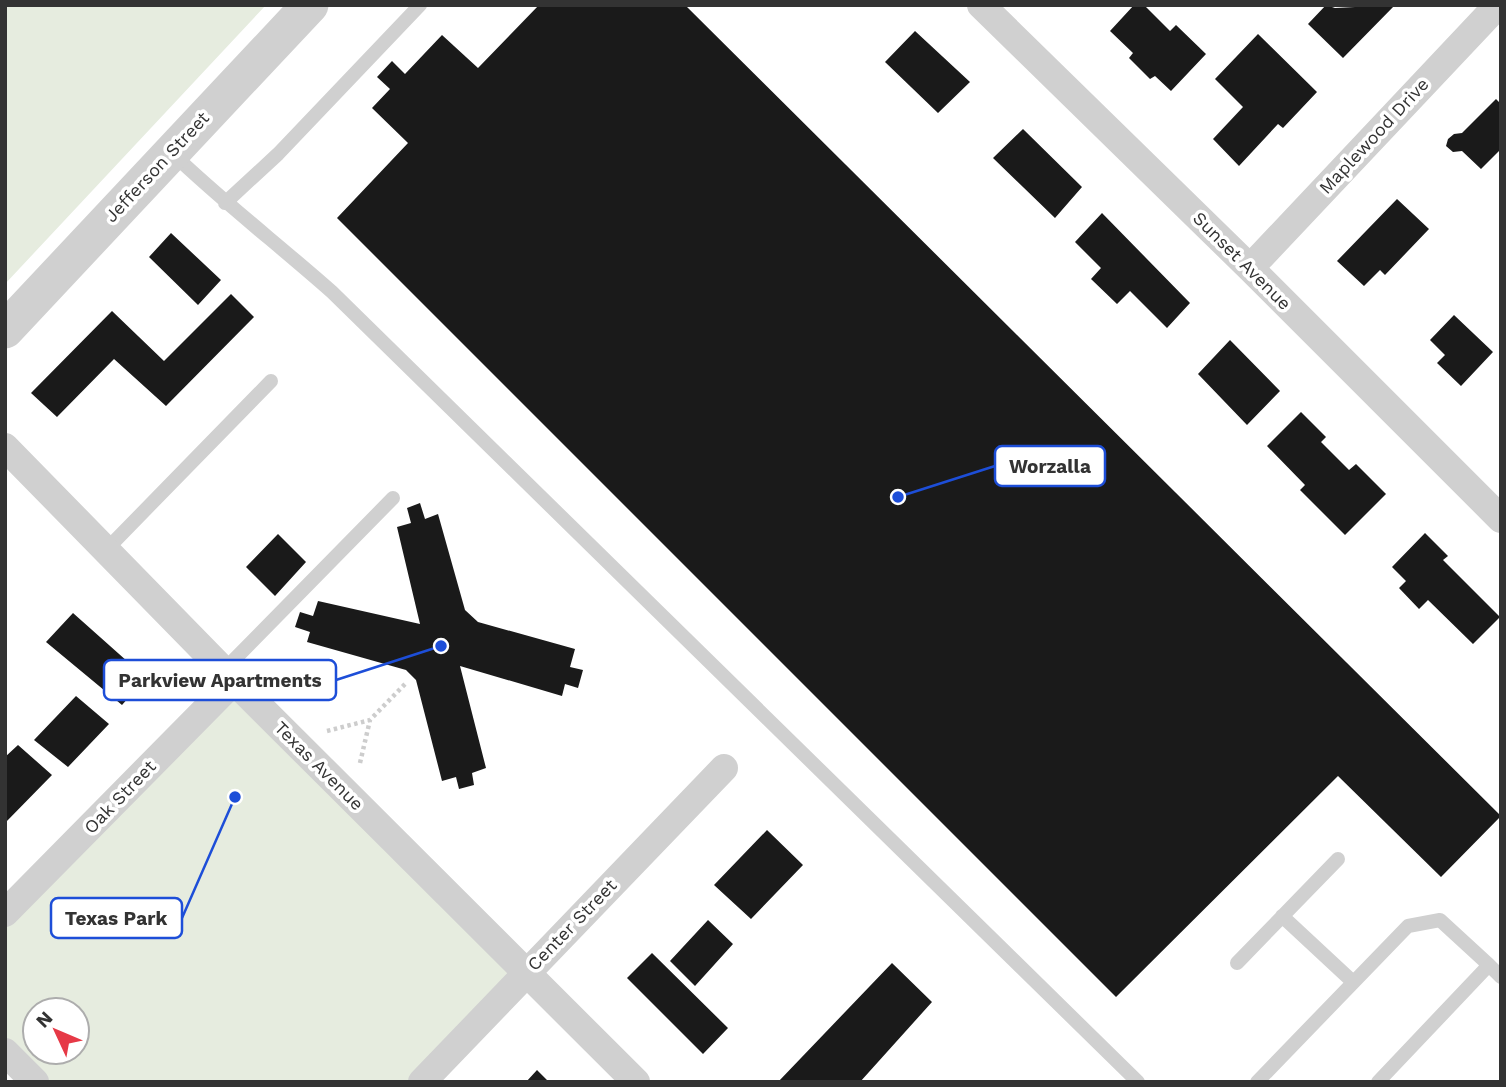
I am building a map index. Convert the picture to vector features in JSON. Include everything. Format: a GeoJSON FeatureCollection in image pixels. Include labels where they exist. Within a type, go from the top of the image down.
{"type":"FeatureCollection","features":[{"type":"Feature","properties":{"kind":"street","name":"Jefferson Street"},"geometry":{"type":"LineString","coordinates":[[5,330],[310,5]]}},
{"type":"Feature","properties":{"kind":"street","name":"Sunset Avenue"},"geometry":{"type":"LineString","coordinates":[[981,5],[1501,519]]}},
{"type":"Feature","properties":{"kind":"street","name":"Maplewood Drive"},"geometry":{"type":"LineString","coordinates":[[1250,268],[1498,5]]}},
{"type":"Feature","properties":{"kind":"street","name":"Texas Avenue"},"geometry":{"type":"LineString","coordinates":[[5,447],[636,1082]]}},
{"type":"Feature","properties":{"kind":"street","name":"Oak Street"},"geometry":{"type":"LineString","coordinates":[[5,914],[229,675]]}},
{"type":"Feature","properties":{"kind":"street","name":"Center Street"},"geometry":{"type":"LineString","coordinates":[[422,1082],[724,768]]}},
{"type":"Feature","properties":{"kind":"street"},"geometry":{"type":"LineString","coordinates":[[5,1052],[35,1082]]}},
{"type":"Feature","properties":{"kind":"lane"},"geometry":{"type":"LineString","coordinates":[[225,203],[278,154],[420,5]]}},
{"type":"Feature","properties":{"kind":"lane"},"geometry":{"type":"LineString","coordinates":[[171,152],[225,203],[248,218],[332,292],[1138,1082]]}},
{"type":"Feature","properties":{"kind":"lane"},"geometry":{"type":"LineString","coordinates":[[106,550],[271,381]]}},
{"type":"Feature","properties":{"kind":"lane"},"geometry":{"type":"LineString","coordinates":[[229,675],[393,498]]}},
{"type":"Feature","properties":{"kind":"lane"},"geometry":{"type":"LineString","coordinates":[[1237,963],[1338,859]]}},
{"type":"Feature","properties":{"kind":"lane"},"geometry":{"type":"LineString","coordinates":[[1282,916],[1353,982]]}},
{"type":"Feature","properties":{"kind":"lane"},"geometry":{"type":"LineString","coordinates":[[1257,1082],[1408,926],[1422,921],[1440,920],[1501,977]]}},
{"type":"Feature","properties":{"kind":"lane"},"geometry":{"type":"LineString","coordinates":[[1378,1082],[1489,965]]}},
{"type":"Feature","properties":{"kind":"path"},"geometry":{"type":"LineString","coordinates":[[360,763],[370,720],[407,681]]}},
{"type":"Feature","properties":{"kind":"path"},"geometry":{"type":"LineString","coordinates":[[327,731],[370,720]]}},
{"type":"Feature","properties":{"kind":"shaded area"},"geometry":{"type":"Polygon","coordinates":[[[5,5],[266,5],[5,284],[5,5]]]}},
{"type":"Feature","properties":{"kind":"shaded area"},"geometry":{"type":"Polygon","coordinates":[[[234,681],[527,972],[422,1082],[35,1082],[5,1052],[5,913],[234,681]]]}},
{"type":"Feature","properties":{"kind":"building"},"geometry":{"type":"Polygon","coordinates":[[[539,5],[685,5],[1501,816],[1441,877],[1338,776],[1116,997],[337,218],[408,143],[372,108],[390,89],[377,77],[392,61],[405,74],[442,35],[478,68],[539,5]]]}},
{"type":"Feature","properties":{"kind":"building"},"geometry":{"type":"Polygon","coordinates":[[[1134,5],[1144,5],[1170,31],[1176,25],[1206,54],[1171,91],[1155,76],[1150,79],[1129,58],[1133,53],[1110,31],[1134,5]]]}},
{"type":"Feature","properties":{"kind":"building"},"geometry":{"type":"Polygon","coordinates":[[[1326,5],[1335,8],[1395,5],[1343,58],[1308,24],[1326,5]]]}},
{"type":"Feature","properties":{"kind":"building"},"geometry":{"type":"Polygon","coordinates":[[[915,31],[970,82],[938,113],[885,62],[915,31]]]}},
{"type":"Feature","properties":{"kind":"building"},"geometry":{"type":"Polygon","coordinates":[[[1258,34],[1317,92],[1283,128],[1278,124],[1239,166],[1213,139],[1243,107],[1215,79],[1258,34]]]}},
{"type":"Feature","properties":{"kind":"building"},"geometry":{"type":"Polygon","coordinates":[[[1496,99],[1501,104],[1501,149],[1481,169],[1462,151],[1453,152],[1446,146],[1448,139],[1454,134],[1462,133],[1496,99]]]}},
{"type":"Feature","properties":{"kind":"building"},"geometry":{"type":"Polygon","coordinates":[[[1023,129],[1082,187],[1055,218],[993,158],[1023,129]]]}},
{"type":"Feature","properties":{"kind":"building"},"geometry":{"type":"Polygon","coordinates":[[[1397,199],[1429,229],[1385,275],[1380,270],[1364,286],[1337,261],[1397,199]]]}},
{"type":"Feature","properties":{"kind":"building"},"geometry":{"type":"Polygon","coordinates":[[[1102,213],[1190,303],[1167,328],[1130,291],[1117,304],[1091,279],[1101,268],[1075,242],[1102,213]]]}},
{"type":"Feature","properties":{"kind":"building"},"geometry":{"type":"Polygon","coordinates":[[[171,233],[221,280],[198,305],[149,257],[171,233]]]}},
{"type":"Feature","properties":{"kind":"building"},"geometry":{"type":"Polygon","coordinates":[[[231,294],[254,317],[166,406],[114,359],[57,417],[31,393],[112,311],[164,361],[231,294]]]}},
{"type":"Feature","properties":{"kind":"building"},"geometry":{"type":"Polygon","coordinates":[[[1454,315],[1493,352],[1461,386],[1437,363],[1445,355],[1430,340],[1454,315]]]}},
{"type":"Feature","properties":{"kind":"building"},"geometry":{"type":"Polygon","coordinates":[[[1230,340],[1280,391],[1247,425],[1198,374],[1230,340]]]}},
{"type":"Feature","properties":{"kind":"building"},"geometry":{"type":"Polygon","coordinates":[[[1301,412],[1326,437],[1321,442],[1349,470],[1356,464],[1386,494],[1345,535],[1300,490],[1305,485],[1267,446],[1301,412]]]}},
{"type":"Feature","properties":{"kind":"building"},"geometry":{"type":"Polygon","coordinates":[[[420,503],[425,519],[438,514],[465,610],[478,622],[575,649],[570,667],[583,670],[578,688],[565,684],[562,696],[460,666],[486,768],[472,773],[474,785],[459,789],[456,777],[442,781],[416,680],[406,670],[307,642],[310,632],[295,627],[300,612],[313,616],[318,601],[420,624],[397,527],[411,523],[407,508],[420,503]]]}},
{"type":"Feature","properties":{"kind":"building"},"geometry":{"type":"Polygon","coordinates":[[[1425,533],[1448,556],[1443,560],[1500,617],[1473,644],[1428,600],[1419,609],[1399,588],[1406,581],[1392,567],[1425,533]]]}},
{"type":"Feature","properties":{"kind":"building"},"geometry":{"type":"Polygon","coordinates":[[[278,534],[306,562],[275,596],[246,567],[278,534]]]}},
{"type":"Feature","properties":{"kind":"building"},"geometry":{"type":"Polygon","coordinates":[[[73,613],[146,678],[122,705],[46,642],[73,613]]]}},
{"type":"Feature","properties":{"kind":"building"},"geometry":{"type":"Polygon","coordinates":[[[76,696],[109,724],[68,767],[34,740],[76,696]]]}},
{"type":"Feature","properties":{"kind":"building"},"geometry":{"type":"Polygon","coordinates":[[[18,745],[52,775],[5,823],[5,757],[18,745]]]}},
{"type":"Feature","properties":{"kind":"building"},"geometry":{"type":"Polygon","coordinates":[[[767,830],[803,865],[751,919],[714,885],[767,830]]]}},
{"type":"Feature","properties":{"kind":"building"},"geometry":{"type":"Polygon","coordinates":[[[708,920],[733,944],[695,986],[670,961],[708,920]]]}},
{"type":"Feature","properties":{"kind":"building"},"geometry":{"type":"Polygon","coordinates":[[[652,953],[728,1028],[703,1054],[627,978],[652,953]]]}},
{"type":"Feature","properties":{"kind":"building"},"geometry":{"type":"Polygon","coordinates":[[[892,963],[932,1002],[860,1082],[778,1082],[892,963]]]}},
{"type":"Feature","properties":{"kind":"building"},"geometry":{"type":"Polygon","coordinates":[[[537,1070],[549,1082],[526,1082],[537,1070]]]}},
{"type":"Feature","properties":{"kind":"place","name":"Worzalla"},"geometry":{"type":"Point","coordinates":[898,497]}},
{"type":"Feature","properties":{"kind":"place","name":"Parkview Apartments"},"geometry":{"type":"Point","coordinates":[441,646]}},
{"type":"Feature","properties":{"kind":"place","name":"Texas Park"},"geometry":{"type":"Point","coordinates":[235,797]}}]}
